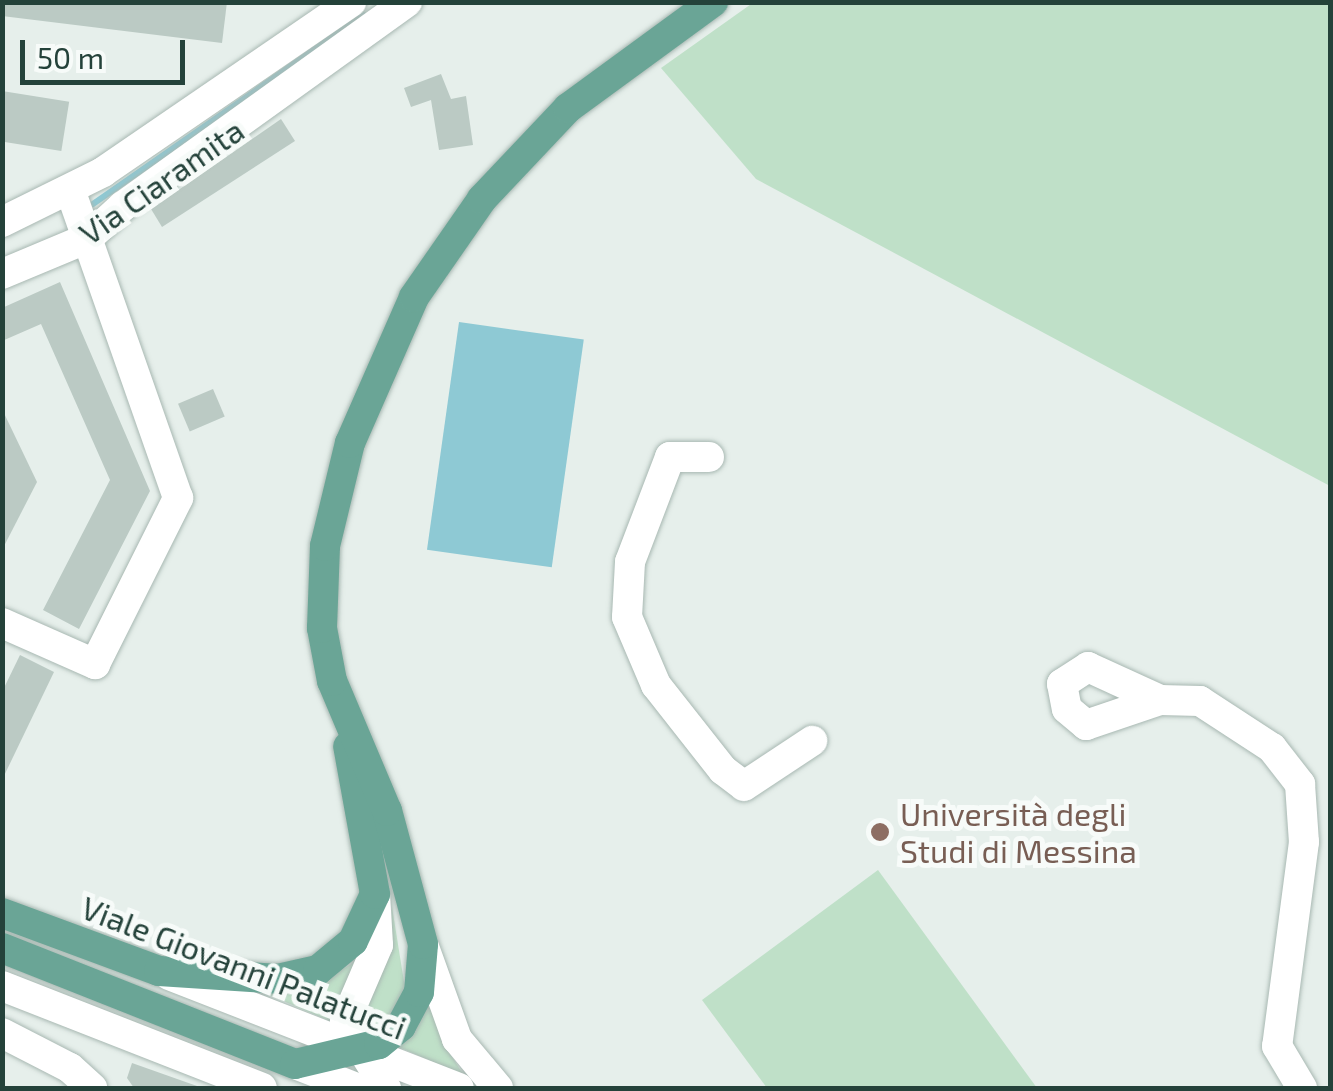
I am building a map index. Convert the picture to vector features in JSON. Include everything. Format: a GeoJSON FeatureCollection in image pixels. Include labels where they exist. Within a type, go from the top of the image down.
{"type":"FeatureCollection","features":[{"type":"Feature","properties":{"kind":"main road"},"geometry":{"type":"LineString","coordinates":[[159,971],[300,977],[343,952],[376,894],[342,709],[326,654],[322,576],[339,480],[362,406],[434,262],[500,177],[568,108],[712,2]]}},
{"type":"Feature","properties":{"kind":"main road"},"geometry":{"type":"LineString","coordinates":[[2,948],[294,1064],[360,1049],[391,1037],[409,1016],[419,992],[423,944],[387,811],[342,709]]}},
{"type":"Feature","properties":{"kind":"main road","name":"Viale Giovanni Palatucci"},"geometry":{"type":"LineString","coordinates":[[2,912],[159,971]]}},
{"type":"Feature","properties":{"kind":"street","name":"Via Ciaramita"},"geometry":{"type":"LineString","coordinates":[[2,222],[71,192],[350,2]]}},
{"type":"Feature","properties":{"kind":"street","name":"Via Ciaramita"},"geometry":{"type":"LineString","coordinates":[[2,274],[88,238],[123,206],[407,2]]}},
{"type":"Feature","properties":{"kind":"street"},"geometry":{"type":"LineString","coordinates":[[2,623],[95,664],[178,498],[71,192]]}},
{"type":"Feature","properties":{"kind":"street"},"geometry":{"type":"LineString","coordinates":[[708,457],[670,456],[630,562],[627,617],[656,685],[744,786],[812,742]]}},
{"type":"Feature","properties":{"kind":"street"},"geometry":{"type":"LineString","coordinates":[[1160,700],[1200,701],[1272,748],[1300,784],[1304,842],[1277,1046],[1302,1088]]}},
{"type":"Feature","properties":{"kind":"street"},"geometry":{"type":"LineString","coordinates":[[376,894],[378,944],[345,1022],[386,1088]]}},
{"type":"Feature","properties":{"kind":"street"},"geometry":{"type":"LineString","coordinates":[[423,944],[457,1039],[498,1088]]}},
{"type":"Feature","properties":{"kind":"street","name":"Viale Giovanni Palatucci"},"geometry":{"type":"LineString","coordinates":[[159,971],[459,1088]]}},
{"type":"Feature","properties":{"kind":"street"},"geometry":{"type":"LineString","coordinates":[[2,986],[262,1088]]}},
{"type":"Feature","properties":{"kind":"street"},"geometry":{"type":"LineString","coordinates":[[2,1033],[70,1068],[92,1088]]}},
{"type":"Feature","properties":{"kind":"street"},"geometry":{"type":"LineString","coordinates":[[294,1064],[357,1088]]}},
{"type":"Feature","properties":{"kind":"green space"},"geometry":{"type":"Polygon","coordinates":[[[754,2],[1330,3],[1330,486],[756,179],[661,68],[754,2]]]}},
{"type":"Feature","properties":{"kind":"green space"},"geometry":{"type":"Polygon","coordinates":[[[878,870],[1037,1088],[767,1088],[702,1000],[878,870]]]}},
{"type":"Feature","properties":{"kind":"green space"},"geometry":{"type":"Polygon","coordinates":[[[392,907],[405,988],[391,1020],[366,1036],[359,1011],[391,940],[392,907]]]}},
{"type":"Feature","properties":{"kind":"green space"},"geometry":{"type":"Polygon","coordinates":[[[356,961],[332,1022],[267,994],[317,985],[356,961]]]}},
{"type":"Feature","properties":{"kind":"green space"},"geometry":{"type":"Polygon","coordinates":[[[430,1003],[448,1050],[464,1076],[399,1047],[430,1003]]]}},
{"type":"Feature","properties":{"kind":"water"},"geometry":{"type":"Polygon","coordinates":[[[459,322],[584,340],[552,567],[427,550],[459,322]]]}},
{"type":"Feature","properties":{"kind":"building"},"geometry":{"type":"Polygon","coordinates":[[[2,2],[227,2],[222,43],[2,16],[2,2]]]}},
{"type":"Feature","properties":{"kind":"building"},"geometry":{"type":"Polygon","coordinates":[[[441,74],[451,99],[466,96],[473,145],[439,150],[431,100],[411,107],[404,88],[441,74]]]}},
{"type":"Feature","properties":{"kind":"building"},"geometry":{"type":"Polygon","coordinates":[[[2,91],[69,102],[61,151],[2,142],[2,91]]]}},
{"type":"Feature","properties":{"kind":"building"},"geometry":{"type":"Polygon","coordinates":[[[281,119],[295,141],[162,227],[151,209],[281,119]]]}},
{"type":"Feature","properties":{"kind":"building"},"geometry":{"type":"Polygon","coordinates":[[[60,282],[150,491],[79,629],[43,610],[110,480],[41,324],[2,341],[2,308],[60,282]]]}},
{"type":"Feature","properties":{"kind":"building"},"geometry":{"type":"Polygon","coordinates":[[[213,389],[225,417],[190,431],[178,404],[213,389]]]}},
{"type":"Feature","properties":{"kind":"building"},"geometry":{"type":"Polygon","coordinates":[[[2,409],[37,482],[2,550],[2,409]]]}},
{"type":"Feature","properties":{"kind":"building"},"geometry":{"type":"Polygon","coordinates":[[[20,655],[54,672],[2,780],[2,692],[20,655]]]}},
{"type":"Feature","properties":{"kind":"building"},"geometry":{"type":"Polygon","coordinates":[[[132,1063],[197,1088],[134,1088],[127,1078],[132,1063]]]}},
{"type":"Feature","properties":{"kind":"waterway"},"geometry":{"type":"LineString","coordinates":[[93,204],[364,15]]}},
{"type":"Feature","properties":{"kind":"place","name":"Università degli Studi di Messina"},"geometry":{"type":"Point","coordinates":[880,832]}}]}
